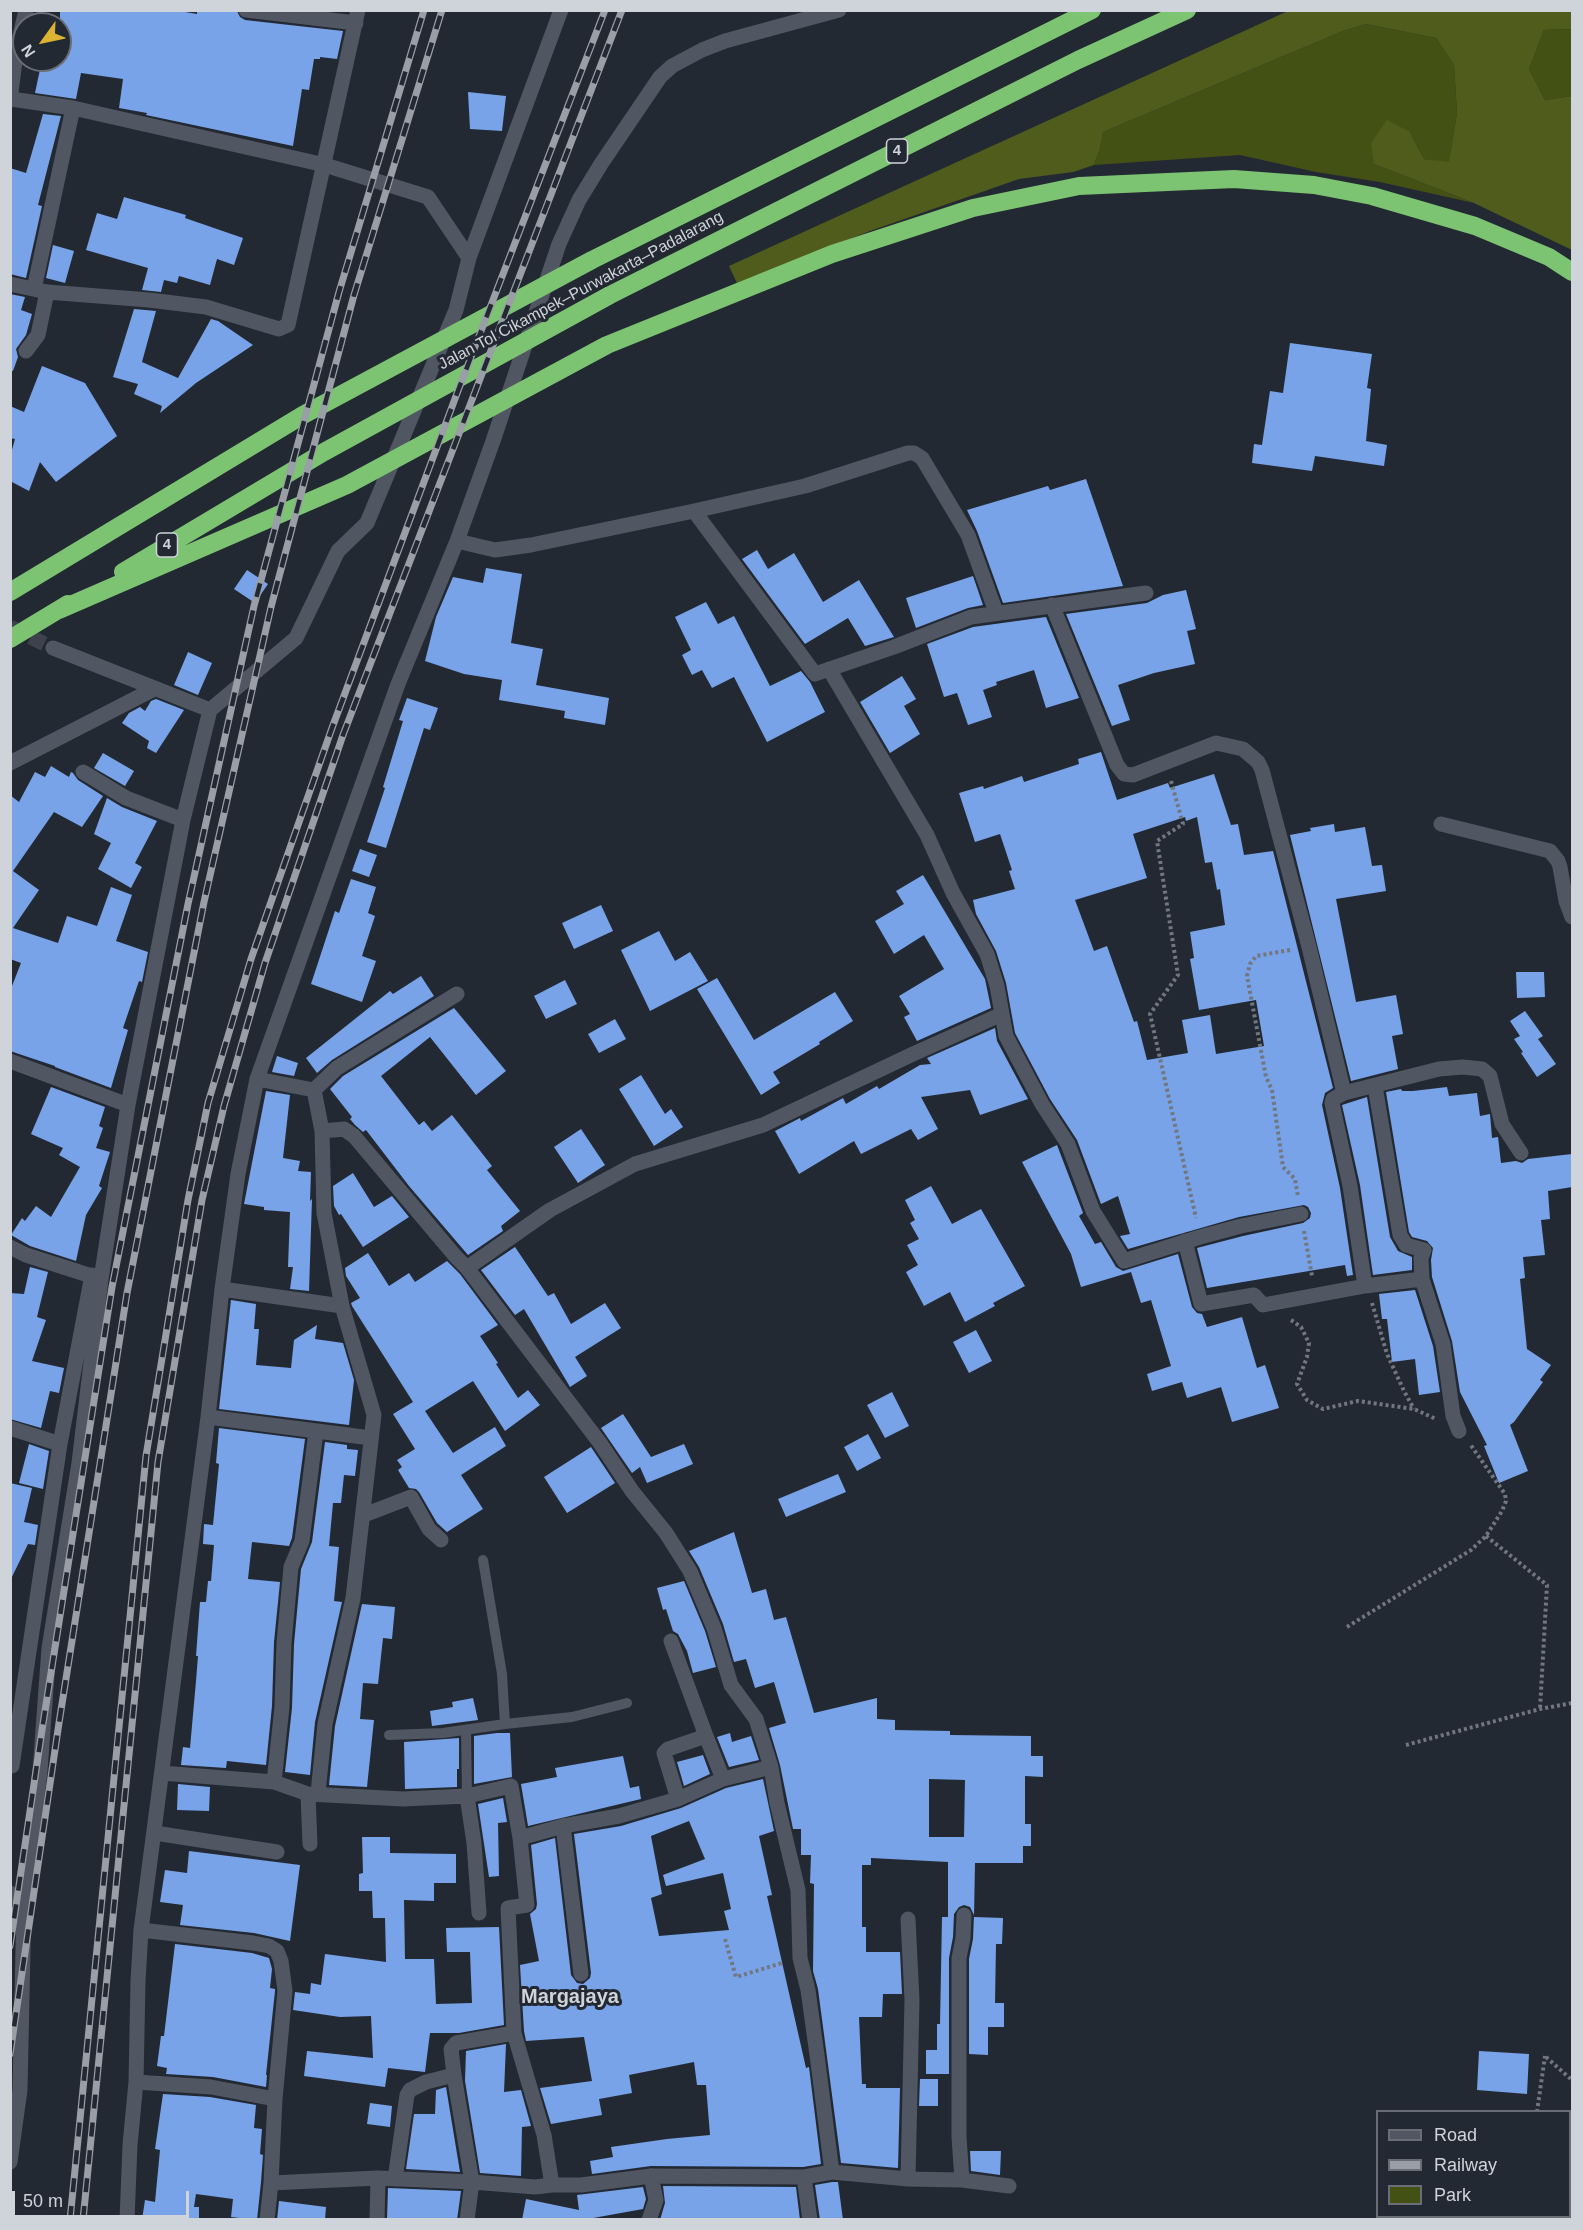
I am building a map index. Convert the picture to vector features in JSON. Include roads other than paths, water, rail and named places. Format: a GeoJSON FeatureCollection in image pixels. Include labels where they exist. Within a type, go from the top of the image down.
{"type":"FeatureCollection","features":[{"type":"Feature","properties":{"kind":"highway","name":"Jalan Tol Cikampek–Purwakarta–Padalarang"},"geometry":{"type":"LineString","coordinates":[[10,592],[303,415],[592,260],[1092,10]]}},
{"type":"Feature","properties":{"kind":"highway","name":"Jalan Tol Cikampek–Purwakarta–Padalarang"},"geometry":{"type":"LineString","coordinates":[[10,639],[324,452],[610,295],[1078,60],[1187,10]]}},
{"type":"Feature","properties":{"kind":"highway"},"geometry":{"type":"LineString","coordinates":[[59,610],[346,485],[607,345],[832,254],[973,208],[1079,186],[1234,179],[1314,185],[1372,196],[1475,226],[1549,256],[1572,272]]}},
{"type":"Feature","properties":{"kind":"street"},"geometry":{"type":"LineString","coordinates":[[26,10],[16,53],[11,100],[73,108],[325,165],[428,197],[469,258]]}},
{"type":"Feature","properties":{"kind":"street"},"geometry":{"type":"LineString","coordinates":[[10,284],[40,291],[149,300],[206,308],[279,329],[288,325],[357,17],[246,10]]}},
{"type":"Feature","properties":{"kind":"street"},"geometry":{"type":"LineString","coordinates":[[11,1768],[60,1443],[97,1277],[183,820],[210,710],[296,638],[338,551],[367,523],[456,310],[469,258],[561,10]]}},
{"type":"Feature","properties":{"kind":"street"},"geometry":{"type":"LineString","coordinates":[[126,2220],[136,2082],[141,1930],[208,1417],[222,1289],[238,1174],[257,1079],[398,684],[457,540],[493,441],[559,244],[579,200],[660,77],[672,66],[702,50],[726,41],[839,10]]}},
{"type":"Feature","properties":{"kind":"street"},"geometry":{"type":"LineString","coordinates":[[26,351],[38,335],[40,291],[73,108]]}},
{"type":"Feature","properties":{"kind":"street"},"geometry":{"type":"LineString","coordinates":[[457,540],[495,550],[554,540],[805,486],[914,453],[922,458],[968,536],[996,612]]}},
{"type":"Feature","properties":{"kind":"street"},"geometry":{"type":"LineString","coordinates":[[694,511],[815,674],[971,617],[1146,593]]}},
{"type":"Feature","properties":{"kind":"street"},"geometry":{"type":"LineString","coordinates":[[1052,605],[1117,765],[1124,774],[1133,775],[1216,743],[1243,749],[1258,762],[1309,947],[1344,1093]]}},
{"type":"Feature","properties":{"kind":"street"},"geometry":{"type":"LineString","coordinates":[[53,648],[210,710]]}},
{"type":"Feature","properties":{"kind":"street"},"geometry":{"type":"LineString","coordinates":[[829,669],[927,836],[953,892],[987,954],[1006,1036],[1042,1104],[1068,1144],[1093,1211],[1124,1261],[1192,1239],[1301,1214]]}},
{"type":"Feature","properties":{"kind":"street"},"geometry":{"type":"LineString","coordinates":[[10,763],[154,688]]}},
{"type":"Feature","properties":{"kind":"street"},"geometry":{"type":"LineString","coordinates":[[83,772],[126,798],[183,820]]}},
{"type":"Feature","properties":{"kind":"street"},"geometry":{"type":"LineString","coordinates":[[1441,824],[1550,851],[1560,867],[1566,901],[1572,917]]}},
{"type":"Feature","properties":{"kind":"street"},"geometry":{"type":"LineString","coordinates":[[314,1090],[337,1068],[457,994]]}},
{"type":"Feature","properties":{"kind":"street"},"geometry":{"type":"LineString","coordinates":[[467,1268],[550,1210],[636,1164],[764,1125],[1002,1014]]}},
{"type":"Feature","properties":{"kind":"street"},"geometry":{"type":"LineString","coordinates":[[10,1061],[128,1105]]}},
{"type":"Feature","properties":{"kind":"street"},"geometry":{"type":"LineString","coordinates":[[1365,1286],[1350,1186],[1333,1099],[1344,1093],[1439,1069],[1463,1067],[1487,1072],[1502,1124],[1521,1153]]}},
{"type":"Feature","properties":{"kind":"street"},"geometry":{"type":"LineString","coordinates":[[257,1079],[314,1090]]}},
{"type":"Feature","properties":{"kind":"street"},"geometry":{"type":"LineString","coordinates":[[1375,1086],[1400,1235],[1406,1245],[1424,1250],[1421,1258],[1422,1279],[1443,1344],[1453,1416],[1459,1431]]}},
{"type":"Feature","properties":{"kind":"street"},"geometry":{"type":"LineString","coordinates":[[310,1844],[313,1794],[325,1724],[353,1598],[374,1414],[342,1306],[324,1213],[322,1131],[314,1090]]}},
{"type":"Feature","properties":{"kind":"street"},"geometry":{"type":"LineString","coordinates":[[322,1131],[344,1129],[354,1136],[467,1268],[600,1443],[632,1491],[666,1533],[690,1571],[714,1628],[731,1684],[756,1719],[771,1767],[777,1803],[798,1890],[800,1958],[817,2055],[832,2172]]}},
{"type":"Feature","properties":{"kind":"street"},"geometry":{"type":"LineString","coordinates":[[1192,1239],[1201,1304],[1254,1295],[1263,1305],[1365,1286],[1422,1279]]}},
{"type":"Feature","properties":{"kind":"street"},"geometry":{"type":"LineString","coordinates":[[10,1246],[26,1256],[97,1277]]}},
{"type":"Feature","properties":{"kind":"street"},"geometry":{"type":"LineString","coordinates":[[10,2162],[20,2090],[24,1902],[40,1771],[49,1648],[90,1384],[97,1277]]}},
{"type":"Feature","properties":{"kind":"street"},"geometry":{"type":"LineString","coordinates":[[222,1289],[342,1306]]}},
{"type":"Feature","properties":{"kind":"street"},"geometry":{"type":"LineString","coordinates":[[208,1417],[370,1438]]}},
{"type":"Feature","properties":{"kind":"street"},"geometry":{"type":"LineString","coordinates":[[10,1428],[60,1443]]}},
{"type":"Feature","properties":{"kind":"street"},"geometry":{"type":"LineString","coordinates":[[274,1782],[282,1707],[284,1643],[291,1567],[302,1541],[316,1432]]}},
{"type":"Feature","properties":{"kind":"street"},"geometry":{"type":"LineString","coordinates":[[364,1515],[411,1497],[429,1529],[441,1540]]}},
{"type":"Feature","properties":{"kind":"street"},"geometry":{"type":"LineString","coordinates":[[671,1641],[723,1779]]}},
{"type":"Feature","properties":{"kind":"street"},"geometry":{"type":"LineString","coordinates":[[678,1799],[664,1753],[668,1749],[706,1736]]}},
{"type":"Feature","properties":{"kind":"street"},"geometry":{"type":"LineString","coordinates":[[520,1838],[563,1826],[619,1816],[678,1799],[723,1779],[771,1767]]}},
{"type":"Feature","properties":{"kind":"street"},"geometry":{"type":"LineString","coordinates":[[162,1773],[274,1782],[313,1794],[403,1799],[467,1796],[512,1786],[527,1905],[508,1908],[514,2034],[544,2135],[552,2185]]}},
{"type":"Feature","properties":{"kind":"street"},"geometry":{"type":"LineString","coordinates":[[467,1796],[474,1843],[479,1913]]}},
{"type":"Feature","properties":{"kind":"street"},"geometry":{"type":"LineString","coordinates":[[563,1826],[581,1974]]}},
{"type":"Feature","properties":{"kind":"street"},"geometry":{"type":"LineString","coordinates":[[155,1833],[277,1852]]}},
{"type":"Feature","properties":{"kind":"street"},"geometry":{"type":"LineString","coordinates":[[10,1893],[24,1902]]}},
{"type":"Feature","properties":{"kind":"street"},"geometry":{"type":"LineString","coordinates":[[962,2180],[958,2137],[959,1958],[964,1915]]}},
{"type":"Feature","properties":{"kind":"street"},"geometry":{"type":"LineString","coordinates":[[908,1919],[912,2000],[908,2179]]}},
{"type":"Feature","properties":{"kind":"street"},"geometry":{"type":"LineString","coordinates":[[141,1930],[261,1944],[277,1951],[281,1961],[285,1991],[267,2220]]}},
{"type":"Feature","properties":{"kind":"street"},"geometry":{"type":"LineString","coordinates":[[467,2220],[472,2182],[451,2049],[456,2043],[514,2034]]}},
{"type":"Feature","properties":{"kind":"street"},"geometry":{"type":"LineString","coordinates":[[395,2178],[407,2095],[410,2090],[426,2082],[454,2074]]}},
{"type":"Feature","properties":{"kind":"street"},"geometry":{"type":"LineString","coordinates":[[136,2082],[211,2087],[275,2099]]}},
{"type":"Feature","properties":{"kind":"street"},"geometry":{"type":"LineString","coordinates":[[271,2183],[395,2178],[535,2187],[581,2185],[651,2176],[804,2177],[832,2172],[908,2179],[962,2180],[1009,2186]]}},
{"type":"Feature","properties":{"kind":"street"},"geometry":{"type":"LineString","coordinates":[[649,2220],[656,2200],[651,2176]]}},
{"type":"Feature","properties":{"kind":"street"},"geometry":{"type":"LineString","coordinates":[[804,2177],[810,2220]]}},
{"type":"Feature","properties":{"kind":"street"},"geometry":{"type":"LineString","coordinates":[[377,2220],[378,2178]]}},
{"type":"Feature","properties":{"kind":"lane"},"geometry":{"type":"LineString","coordinates":[[483,1560],[502,1674],[505,1724]]}},
{"type":"Feature","properties":{"kind":"lane"},"geometry":{"type":"LineString","coordinates":[[388,1736],[443,1733],[572,1717],[627,1703]]}},
{"type":"Feature","properties":{"kind":"lane"},"geometry":{"type":"LineString","coordinates":[[466,1730],[467,1796]]}},
{"type":"Feature","properties":{"kind":"tunnel"},"geometry":{"type":"LineString","coordinates":[[10,627],[53,648]]}},
{"type":"Feature","properties":{"kind":"railway"},"geometry":{"type":"LineString","coordinates":[[10,1946],[112,1287],[188,904],[254,606],[339,292],[424,10]]}},
{"type":"Feature","properties":{"kind":"railway"},"geometry":{"type":"LineString","coordinates":[[10,2054],[59,1723],[127,1293],[204,902],[271,607],[354,295],[442,10]]}},
{"type":"Feature","properties":{"kind":"railway"},"geometry":{"type":"LineString","coordinates":[[70,2220],[146,1456],[188,1200],[208,1103],[251,959],[332,728],[459,388],[605,10]]}},
{"type":"Feature","properties":{"kind":"railway"},"geometry":{"type":"LineString","coordinates":[[83,2220],[158,1462],[202,1200],[224,1106],[265,963],[343,735],[622,10]]}},
{"type":"Feature","properties":{"kind":"district","name":"Margajaya"},"geometry":{"type":"Point","coordinates":[570,1997]}}]}
